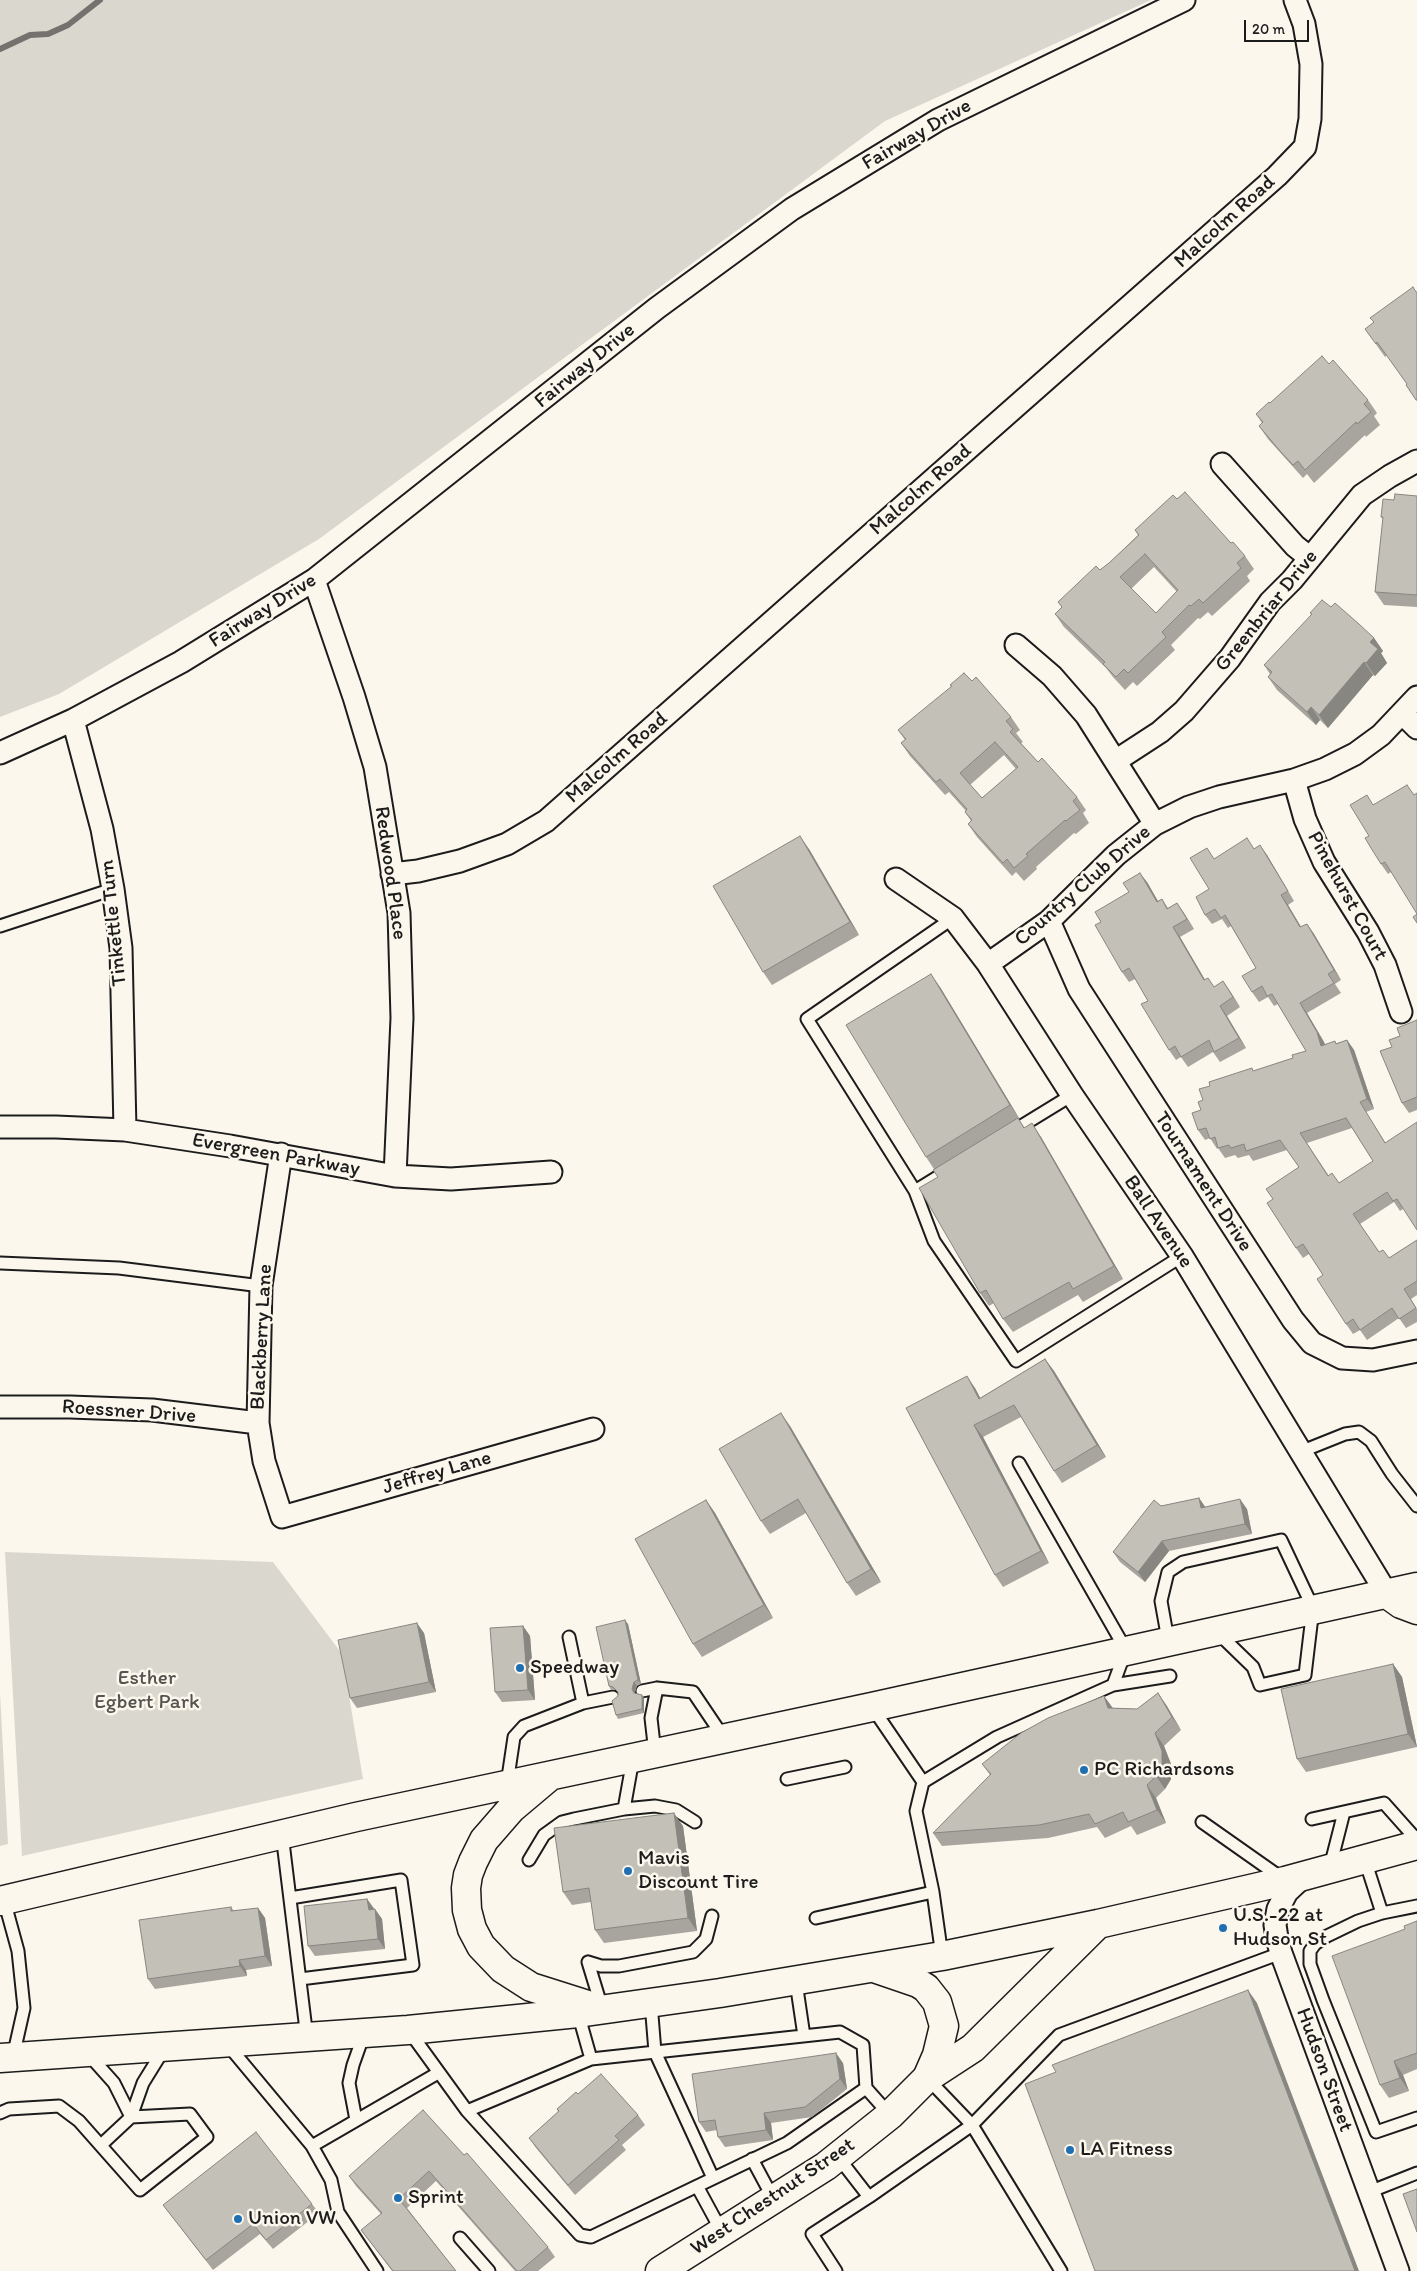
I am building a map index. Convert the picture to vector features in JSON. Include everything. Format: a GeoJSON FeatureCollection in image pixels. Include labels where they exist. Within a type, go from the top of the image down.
{"type":"FeatureCollection","features":[{"type":"Feature","properties":{"kind":"main road"},"geometry":{"type":"LineString","coordinates":[[2,1901],[282,1834],[507,1784],[872,1707],[1313,1608],[1417,1587]]}},
{"type":"Feature","properties":{"kind":"main road"},"geometry":{"type":"LineString","coordinates":[[1387,1594],[1401,1604],[1417,1610]]}},
{"type":"Feature","properties":{"kind":"main road"},"geometry":{"type":"LineString","coordinates":[[552,1775],[500,1819],[478,1850],[468,1875],[466,1888],[469,1920],[476,1938],[486,1954],[512,1976],[590,2011]]}},
{"type":"Feature","properties":{"kind":"main road"},"geometry":{"type":"LineString","coordinates":[[4,2056],[408,2030],[590,2011],[796,1982],[942,1956],[1098,1924],[1306,1875],[1417,1845]]}},
{"type":"Feature","properties":{"kind":"main road"},"geometry":{"type":"LineString","coordinates":[[927,2078],[973,2048],[1098,1924]]}},
{"type":"Feature","properties":{"kind":"main road"},"geometry":{"type":"LineString","coordinates":[[873,1968],[918,1983],[926,1988],[938,2002],[943,2018],[943,2034],[927,2078]]}},
{"type":"Feature","properties":{"kind":"main road","name":"West Chestnut Street"},"geometry":{"type":"LineString","coordinates":[[676,2267],[838,2156],[890,2115],[927,2078]]}},
{"type":"Feature","properties":{"kind":"street","name":"Fairway Drive"},"geometry":{"type":"LineString","coordinates":[[0,754],[73,720],[181,662],[314,580],[657,308],[792,209],[938,120],[1184,0]]}},
{"type":"Feature","properties":{"kind":"street","name":"Malcolm Road"},"geometry":{"type":"LineString","coordinates":[[392,874],[418,871],[460,861],[507,844],[546,821],[1277,176],[1304,147],[1310,118],[1311,64],[1304,24],[1295,0]]}},
{"type":"Feature","properties":{"kind":"street","name":"Greenbriar Drive"},"geometry":{"type":"LineString","coordinates":[[1117,760],[1160,732],[1184,711],[1230,658],[1270,602],[1310,558],[1362,495],[1417,461]]}},
{"type":"Feature","properties":{"kind":"street"},"geometry":{"type":"LineString","coordinates":[[1222,464],[1295,546],[1310,558]]}},
{"type":"Feature","properties":{"kind":"street","name":"Redwood Place"},"geometry":{"type":"LineString","coordinates":[[314,580],[354,697],[374,767],[399,913],[402,1018],[395,1176]]}},
{"type":"Feature","properties":{"kind":"street"},"geometry":{"type":"LineString","coordinates":[[1016,645],[1052,676],[1086,715],[1117,760],[1155,824]]}},
{"type":"Feature","properties":{"kind":"street","name":"Country Club Drive"},"geometry":{"type":"LineString","coordinates":[[988,964],[1049,921],[1116,855],[1155,824],[1189,807],[1219,797],[1294,780],[1325,769],[1355,754],[1381,735],[1410,720],[1417,696]]}},
{"type":"Feature","properties":{"kind":"street","name":"Tinkettle Turn"},"geometry":{"type":"LineString","coordinates":[[73,720],[102,829],[113,888],[121,948],[125,1130]]}},
{"type":"Feature","properties":{"kind":"street","name":"Pinehurst Court"},"geometry":{"type":"LineString","coordinates":[[1294,780],[1304,819],[1324,862],[1368,932],[1385,965],[1401,1012]]}},
{"type":"Feature","properties":{"kind":"street","name":"Ball Avenue"},"geometry":{"type":"LineString","coordinates":[[896,879],[953,918],[988,964],[1072,1095],[1182,1256],[1387,1594]]}},
{"type":"Feature","properties":{"kind":"street","name":"Tournament Drive"},"geometry":{"type":"LineString","coordinates":[[1049,921],[1079,989],[1293,1320],[1312,1343],[1342,1358],[1373,1360],[1417,1351]]}},
{"type":"Feature","properties":{"kind":"street","name":"Evergreen Parkway"},"geometry":{"type":"LineString","coordinates":[[0,1127],[125,1130],[281,1154],[395,1176],[451,1179],[551,1172]]}},
{"type":"Feature","properties":{"kind":"street","name":"Blackberry Lane"},"geometry":{"type":"LineString","coordinates":[[281,1154],[261,1286],[258,1423],[264,1462],[282,1517]]}},
{"type":"Feature","properties":{"kind":"street","name":"Roessner Drive"},"geometry":{"type":"LineString","coordinates":[[0,1406],[152,1410],[258,1423]]}},
{"type":"Feature","properties":{"kind":"street","name":"Jeffrey Lane"},"geometry":{"type":"LineString","coordinates":[[282,1517],[593,1429]]}},
{"type":"Feature","properties":{"kind":"street","name":"Hudson Street"},"geometry":{"type":"LineString","coordinates":[[1306,1875],[1287,1892],[1278,1909],[1275,1925],[1281,1953],[1398,2271]]}},
{"type":"Feature","properties":{"kind":"lane"},"geometry":{"type":"LineString","coordinates":[[0,926],[113,888]]}},
{"type":"Feature","properties":{"kind":"lane"},"geometry":{"type":"LineString","coordinates":[[953,918],[807,1019],[915,1191],[934,1241],[1016,1361],[1182,1256]]}},
{"type":"Feature","properties":{"kind":"lane"},"geometry":{"type":"LineString","coordinates":[[998,1140],[1072,1095]]}},
{"type":"Feature","properties":{"kind":"lane"},"geometry":{"type":"LineString","coordinates":[[915,1191],[956,1166]]}},
{"type":"Feature","properties":{"kind":"lane"},"geometry":{"type":"LineString","coordinates":[[0,1263],[119,1268],[261,1286]]}},
{"type":"Feature","properties":{"kind":"lane"},"geometry":{"type":"LineString","coordinates":[[1300,1452],[1345,1434],[1359,1432],[1371,1441],[1417,1506]]}},
{"type":"Feature","properties":{"kind":"lane"},"geometry":{"type":"LineString","coordinates":[[1019,1463],[1126,1650],[1113,1685]]}},
{"type":"Feature","properties":{"kind":"lane"},"geometry":{"type":"LineString","coordinates":[[1168,1640],[1161,1601],[1168,1572],[1183,1562],[1282,1540],[1313,1608],[1305,1676],[1260,1685],[1253,1667],[1215,1630]]}},
{"type":"Feature","properties":{"kind":"lane"},"geometry":{"type":"LineString","coordinates":[[569,1637],[583,1703]]}},
{"type":"Feature","properties":{"kind":"lane"},"geometry":{"type":"LineString","coordinates":[[942,1956],[933,1892],[916,1812],[923,1782],[997,1737],[1113,1685],[1170,1676]]}},
{"type":"Feature","properties":{"kind":"lane"},"geometry":{"type":"LineString","coordinates":[[624,1809],[644,1755],[656,1688]]}},
{"type":"Feature","properties":{"kind":"lane"},"geometry":{"type":"LineString","coordinates":[[642,1691],[656,1688],[692,1692],[724,1738]]}},
{"type":"Feature","properties":{"kind":"lane"},"geometry":{"type":"LineString","coordinates":[[507,1784],[514,1737],[524,1726],[583,1703],[613,1697]]}},
{"type":"Feature","properties":{"kind":"lane"},"geometry":{"type":"LineString","coordinates":[[872,1707],[923,1782]]}},
{"type":"Feature","properties":{"kind":"lane"},"geometry":{"type":"LineString","coordinates":[[787,1779],[845,1766]]}},
{"type":"Feature","properties":{"kind":"lane"},"geometry":{"type":"LineString","coordinates":[[1312,1819],[1384,1804],[1417,1840]]}},
{"type":"Feature","properties":{"kind":"lane"},"geometry":{"type":"LineString","coordinates":[[528,1860],[544,1835],[562,1822],[624,1809],[655,1806],[666,1807],[687,1816],[695,1822]]}},
{"type":"Feature","properties":{"kind":"lane"},"geometry":{"type":"LineString","coordinates":[[1202,1822],[1306,1875],[1344,1812]]}},
{"type":"Feature","properties":{"kind":"lane"},"geometry":{"type":"LineString","coordinates":[[282,1834],[307,2038]]}},
{"type":"Feature","properties":{"kind":"lane"},"geometry":{"type":"LineString","coordinates":[[1365,1860],[1382,1913]]}},
{"type":"Feature","properties":{"kind":"lane"},"geometry":{"type":"LineString","coordinates":[[290,1898],[401,1880],[413,1965],[300,1979]]}},
{"type":"Feature","properties":{"kind":"lane"},"geometry":{"type":"LineString","coordinates":[[816,1918],[933,1892]]}},
{"type":"Feature","properties":{"kind":"lane"},"geometry":{"type":"LineString","coordinates":[[2,1901],[18,1951],[24,2008],[4,2056]]}},
{"type":"Feature","properties":{"kind":"lane"},"geometry":{"type":"LineString","coordinates":[[1417,1906],[1382,1913],[1327,1936],[1315,1944],[1310,1951],[1310,1964],[1313,1973],[1376,2132],[1417,2118]]}},
{"type":"Feature","properties":{"kind":"lane"},"geometry":{"type":"LineString","coordinates":[[591,2059],[588,1962],[601,1966],[619,1966],[693,1952],[706,1940],[712,1916]]}},
{"type":"Feature","properties":{"kind":"lane"},"geometry":{"type":"LineString","coordinates":[[836,2271],[812,2234],[869,2197],[972,2125],[1059,2035],[1281,1953]]}},
{"type":"Feature","properties":{"kind":"lane"},"geometry":{"type":"LineString","coordinates":[[796,1982],[804,2036]]}},
{"type":"Feature","properties":{"kind":"lane"},"geometry":{"type":"LineString","coordinates":[[651,2003],[656,2052],[713,2178]]}},
{"type":"Feature","properties":{"kind":"lane"},"geometry":{"type":"LineString","coordinates":[[408,2030],[467,2111],[580,2235],[591,2237],[787,2143],[866,2088]]}},
{"type":"Feature","properties":{"kind":"lane"},"geometry":{"type":"LineString","coordinates":[[467,2111],[591,2059],[840,2032],[863,2045],[866,2088],[890,2115]]}},
{"type":"Feature","properties":{"kind":"lane"},"geometry":{"type":"LineString","coordinates":[[356,2120],[349,2083],[364,2034]]}},
{"type":"Feature","properties":{"kind":"lane"},"geometry":{"type":"LineString","coordinates":[[226,2043],[312,2146],[331,2180],[338,2212],[377,2271]]}},
{"type":"Feature","properties":{"kind":"lane"},"geometry":{"type":"LineString","coordinates":[[100,2145],[131,2117],[143,2083],[166,2047]]}},
{"type":"Feature","properties":{"kind":"lane"},"geometry":{"type":"LineString","coordinates":[[86,2052],[114,2083],[131,2117]]}},
{"type":"Feature","properties":{"kind":"lane"},"geometry":{"type":"LineString","coordinates":[[312,2146],[438,2073]]}},
{"type":"Feature","properties":{"kind":"lane"},"geometry":{"type":"LineString","coordinates":[[927,2078],[972,2125],[1061,2271]]}},
{"type":"Feature","properties":{"kind":"lane"},"geometry":{"type":"LineString","coordinates":[[0,2113],[9,2109],[59,2106],[71,2113],[140,2190],[207,2137],[190,2114],[131,2117]]}},
{"type":"Feature","properties":{"kind":"lane"},"geometry":{"type":"LineString","coordinates":[[838,2156],[869,2197]]}},
{"type":"Feature","properties":{"kind":"lane"},"geometry":{"type":"LineString","coordinates":[[752,2159],[774,2200]]}},
{"type":"Feature","properties":{"kind":"lane"},"geometry":{"type":"LineString","coordinates":[[1369,2192],[1417,2173]]}},
{"type":"Feature","properties":{"kind":"lane"},"geometry":{"type":"LineString","coordinates":[[697,2186],[723,2233]]}},
{"type":"Feature","properties":{"kind":"lane"},"geometry":{"type":"LineString","coordinates":[[460,2238],[489,2271]]}},
{"type":"Feature","properties":{"kind":"green space"},"geometry":{"type":"Polygon","coordinates":[[[0,0],[1151,0],[885,121],[319,539],[59,694],[0,717],[0,0]]]}},
{"type":"Feature","properties":{"kind":"green space","name":"Esther Egbert Park"},"geometry":{"type":"Polygon","coordinates":[[[5,1552],[273,1562],[342,1654],[363,1779],[22,1856],[5,1552]]]}},
{"type":"Feature","properties":{"kind":"green space"},"geometry":{"type":"Polygon","coordinates":[[[0,1693],[8,1844],[0,1846],[0,1693]]]}},
{"type":"Feature","properties":{"kind":"building"},"geometry":{"type":"Polygon","coordinates":[[[1413,287],[1417,292],[1417,400],[1377,342],[1376,344],[1365,329],[1374,322],[1370,318],[1413,287]]]}},
{"type":"Feature","properties":{"kind":"building"},"geometry":{"type":"Polygon","coordinates":[[[1322,356],[1329,364],[1333,360],[1368,400],[1364,404],[1371,412],[1357,424],[1356,422],[1305,470],[1298,461],[1293,465],[1280,451],[1259,426],[1263,422],[1256,414],[1322,356]]]}},
{"type":"Feature","properties":{"kind":"building"},"geometry":{"type":"Polygon","coordinates":[[[1185,492],[1231,543],[1233,542],[1245,556],[1237,563],[1241,568],[1203,603],[1199,599],[1191,606],[1189,605],[1162,632],[1166,637],[1128,673],[1124,669],[1116,677],[1103,664],[1105,662],[1055,614],[1062,607],[1058,602],[1096,566],[1100,570],[1109,563],[1139,535],[1135,530],[1173,495],[1177,499],[1185,492]],[[1145,554],[1120,577],[1156,613],[1178,590],[1145,554]]]}},
{"type":"Feature","properties":{"kind":"building"},"geometry":{"type":"Polygon","coordinates":[[[1395,494],[1417,496],[1417,595],[1375,592],[1383,517],[1381,517],[1383,499],[1394,500],[1395,494]]]}},
{"type":"Feature","properties":{"kind":"building"},"geometry":{"type":"Polygon","coordinates":[[[1322,600],[1331,607],[1335,603],[1359,624],[1374,638],[1370,642],[1378,649],[1366,663],[1364,662],[1319,715],[1311,707],[1307,712],[1268,677],[1272,672],[1264,665],[1312,614],[1310,613],[1322,600]]]}},
{"type":"Feature","properties":{"kind":"building"},"geometry":{"type":"Polygon","coordinates":[[[964,673],[972,681],[976,677],[1011,717],[1006,721],[1013,729],[1010,732],[1038,762],[1042,758],[1077,797],[1073,801],[1080,810],[1065,820],[1026,854],[1028,856],[1014,868],[1007,859],[1003,863],[968,824],[972,820],[965,812],[967,809],[940,779],[936,782],[901,743],[906,739],[898,730],[952,686],[950,685],[964,673]],[[995,742],[960,773],[982,798],[1018,767],[995,742]]]}},
{"type":"Feature","properties":{"kind":"building"},"geometry":{"type":"Polygon","coordinates":[[[1407,785],[1414,795],[1417,793],[1417,914],[1385,862],[1381,864],[1371,848],[1365,838],[1369,836],[1350,805],[1367,795],[1373,805],[1407,785]]]}},
{"type":"Feature","properties":{"kind":"building"},"geometry":{"type":"Polygon","coordinates":[[[800,836],[850,922],[763,972],[713,886],[800,836]]]}},
{"type":"Feature","properties":{"kind":"building"},"geometry":{"type":"Polygon","coordinates":[[[1247,838],[1254,849],[1260,845],[1288,891],[1281,895],[1300,927],[1307,924],[1334,970],[1328,974],[1334,983],[1300,1003],[1317,1032],[1321,1046],[1335,1041],[1336,1044],[1347,1040],[1367,1099],[1360,1102],[1385,1143],[1417,1122],[1417,1230],[1397,1199],[1393,1201],[1387,1192],[1353,1214],[1379,1252],[1383,1250],[1389,1258],[1417,1240],[1417,1281],[1404,1289],[1416,1308],[1399,1319],[1392,1308],[1360,1330],[1353,1319],[1346,1324],[1317,1279],[1323,1275],[1303,1244],[1296,1248],[1267,1203],[1273,1199],[1266,1189],[1299,1167],[1280,1140],[1246,1151],[1244,1144],[1231,1148],[1229,1145],[1218,1148],[1215,1137],[1210,1139],[1206,1128],[1198,1130],[1192,1113],[1201,1110],[1198,1102],[1203,1100],[1199,1089],[1210,1086],[1209,1082],[1252,1068],[1253,1071],[1293,1058],[1292,1055],[1306,1051],[1272,994],[1267,996],[1262,986],[1252,992],[1242,976],[1256,968],[1225,915],[1221,918],[1215,909],[1205,915],[1196,897],[1209,889],[1190,858],[1207,848],[1214,859],[1247,838]],[[1346,1118],[1300,1133],[1328,1176],[1332,1173],[1339,1183],[1373,1161],[1346,1118]]]}},
{"type":"Feature","properties":{"kind":"building"},"geometry":{"type":"Polygon","coordinates":[[[1140,873],[1157,902],[1162,899],[1167,909],[1177,903],[1187,919],[1173,927],[1204,980],[1208,978],[1214,987],[1223,981],[1233,997],[1220,1006],[1239,1038],[1214,1052],[1209,1040],[1181,1057],[1175,1046],[1169,1050],[1141,1004],[1148,1001],[1129,968],[1122,972],[1095,925],[1101,922],[1095,912],[1129,892],[1123,883],[1140,873]]]}},
{"type":"Feature","properties":{"kind":"building"},"geometry":{"type":"Polygon","coordinates":[[[1417,914],[1417,923],[1413,917],[1417,914]]]}},
{"type":"Feature","properties":{"kind":"building"},"geometry":{"type":"Polygon","coordinates":[[[931,974],[1010,1105],[926,1157],[846,1025],[931,974]]]}},
{"type":"Feature","properties":{"kind":"building"},"geometry":{"type":"Polygon","coordinates":[[[1417,1020],[1417,1097],[1402,1103],[1380,1051],[1392,1047],[1389,1040],[1400,1036],[1397,1028],[1417,1020]]]}},
{"type":"Feature","properties":{"kind":"building"},"geometry":{"type":"Polygon","coordinates":[[[1018,1118],[1024,1128],[1032,1123],[1114,1266],[1073,1289],[1069,1282],[1003,1319],[986,1290],[980,1293],[919,1188],[938,1177],[933,1170],[1018,1118]]]}},
{"type":"Feature","properties":{"kind":"building"},"geometry":{"type":"Polygon","coordinates":[[[1045,1359],[1097,1445],[1054,1471],[1014,1405],[974,1425],[1041,1551],[995,1575],[906,1408],[967,1376],[979,1399],[1045,1359]]]}},
{"type":"Feature","properties":{"kind":"building"},"geometry":{"type":"Polygon","coordinates":[[[781,1413],[871,1569],[847,1583],[798,1499],[761,1521],[719,1449],[781,1413]]]}},
{"type":"Feature","properties":{"kind":"building"},"geometry":{"type":"Polygon","coordinates":[[[1199,1498],[1201,1508],[1240,1499],[1245,1524],[1162,1541],[1138,1572],[1113,1552],[1154,1500],[1161,1506],[1199,1498]]]}},
{"type":"Feature","properties":{"kind":"building"},"geometry":{"type":"Polygon","coordinates":[[[706,1500],[764,1605],[693,1644],[635,1539],[706,1500]]]}},
{"type":"Feature","properties":{"kind":"building"},"geometry":{"type":"Polygon","coordinates":[[[625,1620],[638,1680],[634,1682],[632,1689],[634,1693],[642,1695],[642,1709],[616,1715],[612,1701],[618,1696],[618,1692],[609,1686],[596,1627],[625,1620]]]}},
{"type":"Feature","properties":{"kind":"building"},"geometry":{"type":"Polygon","coordinates":[[[417,1623],[429,1682],[350,1698],[338,1640],[417,1623]]]}},
{"type":"Feature","properties":{"kind":"building"},"geometry":{"type":"Polygon","coordinates":[[[523,1626],[528,1690],[495,1692],[490,1628],[523,1626]]]}},
{"type":"Feature","properties":{"kind":"building"},"geometry":{"type":"Polygon","coordinates":[[[1393,1664],[1408,1734],[1297,1759],[1281,1689],[1393,1664]]]}},
{"type":"Feature","properties":{"kind":"building","name":"PC Richardsons"},"geometry":{"type":"Polygon","coordinates":[[[1158,1693],[1172,1717],[1155,1733],[1162,1751],[1162,1766],[1147,1785],[1157,1810],[1128,1822],[1123,1812],[1095,1824],[1089,1814],[1039,1825],[933,1833],[991,1774],[982,1764],[1021,1733],[1048,1718],[1104,1696],[1108,1708],[1137,1709],[1158,1693]]]}},
{"type":"Feature","properties":{"kind":"building","name":"Mavis Discount Tire"},"geometry":{"type":"Polygon","coordinates":[[[674,1813],[688,1918],[595,1930],[589,1888],[563,1892],[554,1828],[674,1813]]]}},
{"type":"Feature","properties":{"kind":"building"},"geometry":{"type":"Polygon","coordinates":[[[367,1899],[369,1910],[375,1909],[378,1939],[308,1946],[304,1906],[367,1899]]]}},
{"type":"Feature","properties":{"kind":"building"},"geometry":{"type":"Polygon","coordinates":[[[231,1907],[231,1911],[258,1908],[265,1956],[239,1960],[240,1966],[148,1979],[139,1920],[231,1907]]]}},
{"type":"Feature","properties":{"kind":"building"},"geometry":{"type":"Polygon","coordinates":[[[1417,1921],[1417,2053],[1394,2061],[1400,2078],[1380,2085],[1332,1956],[1405,1929],[1404,1926],[1417,1921]]]}},
{"type":"Feature","properties":{"kind":"building"},"geometry":{"type":"Polygon","coordinates":[[[1248,1990],[1355,2271],[1095,2271],[1025,2084],[1056,2072],[1052,2065],[1248,1990]]]}},
{"type":"Feature","properties":{"kind":"building"},"geometry":{"type":"Polygon","coordinates":[[[836,2053],[840,2079],[805,2107],[764,2113],[766,2130],[718,2137],[715,2120],[699,2122],[692,2074],[836,2053]]]}},
{"type":"Feature","properties":{"kind":"building"},"geometry":{"type":"Polygon","coordinates":[[[601,2074],[638,2115],[615,2136],[619,2140],[568,2185],[529,2138],[559,2111],[557,2109],[576,2092],[578,2094],[601,2074]]]}},
{"type":"Feature","properties":{"kind":"building"},"geometry":{"type":"Polygon","coordinates":[[[423,2110],[464,2155],[467,2153],[548,2247],[520,2271],[517,2271],[429,2171],[399,2199],[456,2271],[393,2271],[361,2230],[382,2213],[349,2176],[423,2110]]]}},
{"type":"Feature","properties":{"kind":"building"},"geometry":{"type":"Polygon","coordinates":[[[256,2132],[312,2204],[266,2240],[253,2224],[206,2260],[163,2205],[256,2132]]]}},
{"type":"Feature","properties":{"kind":"building"},"geometry":{"type":"Polygon","coordinates":[[[1417,2189],[1417,2232],[1403,2194],[1417,2189]]]}},
{"type":"Feature","properties":{"kind":"waterway"},"geometry":{"type":"LineString","coordinates":[[0,49],[30,35],[48,34],[68,25],[100,0]]}},
{"type":"Feature","properties":{"kind":"place","name":"Speedway"},"geometry":{"type":"Point","coordinates":[520,1668]}},
{"type":"Feature","properties":{"kind":"place","name":"PC Richardsons"},"geometry":{"type":"Point","coordinates":[1084,1770]}},
{"type":"Feature","properties":{"kind":"place","name":"Mavis Discount Tire"},"geometry":{"type":"Point","coordinates":[628,1871]}},
{"type":"Feature","properties":{"kind":"place","name":"U.S.-22 at Hudson St"},"geometry":{"type":"Point","coordinates":[1223,1928]}},
{"type":"Feature","properties":{"kind":"place","name":"LA Fitness"},"geometry":{"type":"Point","coordinates":[1070,2150]}},
{"type":"Feature","properties":{"kind":"place","name":"Sprint"},"geometry":{"type":"Point","coordinates":[398,2198]}},
{"type":"Feature","properties":{"kind":"place","name":"Union VW"},"geometry":{"type":"Point","coordinates":[238,2219]}}]}
